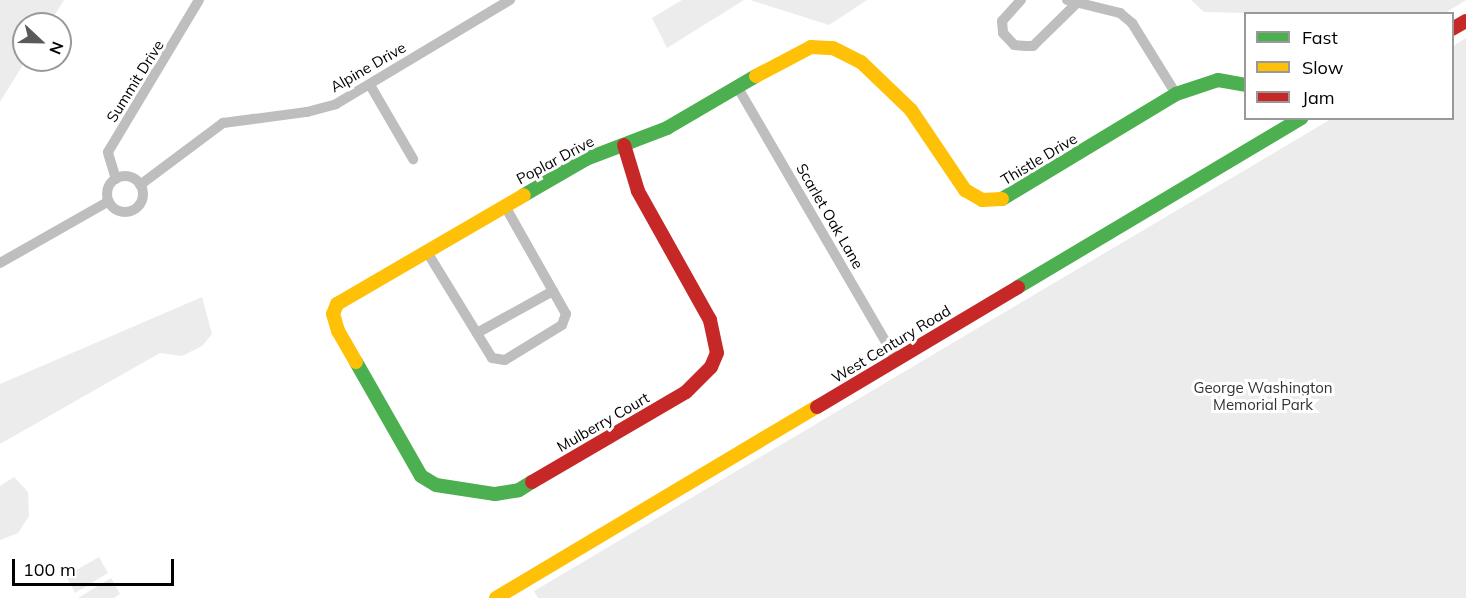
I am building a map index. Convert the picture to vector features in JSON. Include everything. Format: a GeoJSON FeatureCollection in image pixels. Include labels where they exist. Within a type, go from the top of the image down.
{"type":"FeatureCollection","features":[{"type":"Feature","properties":{"kind":"street","name":"Summit Drive"},"geometry":{"type":"LineString","coordinates":[[116,179],[108,152],[199,0]]}},
{"type":"Feature","properties":{"kind":"street","name":"Alpine Drive"},"geometry":{"type":"LineString","coordinates":[[140,185],[223,123],[321,109],[370,85],[510,0]]}},
{"type":"Feature","properties":{"kind":"street"},"geometry":{"type":"LineString","coordinates":[[1021,0],[1002,21],[1003,33],[1014,45],[1026,46],[1033,45],[1078,2]]}},
{"type":"Feature","properties":{"kind":"street"},"geometry":{"type":"LineString","coordinates":[[1067,0],[1120,13],[1132,23],[1176,94]]}},
{"type":"Feature","properties":{"kind":"street","name":"Poplar Drive"},"geometry":{"type":"LineString","coordinates":[[342,338],[333,322],[337,304],[586,159],[667,128],[811,47],[833,48],[861,63]]}},
{"type":"Feature","properties":{"kind":"street","name":"Thistle Drive"},"geometry":{"type":"LineString","coordinates":[[861,63],[911,110],[965,190],[982,200],[997,202],[1176,94],[1218,80],[1244,85]]}},
{"type":"Feature","properties":{"kind":"street"},"geometry":{"type":"LineString","coordinates":[[370,85],[413,159]]}},
{"type":"Feature","properties":{"kind":"street","name":"Scarlet Oak Lane"},"geometry":{"type":"LineString","coordinates":[[738,88],[896,360]]}},
{"type":"Feature","properties":{"kind":"street","name":"West Century Road"},"geometry":{"type":"LineString","coordinates":[[496,598],[1292,121]]}},
{"type":"Feature","properties":{"kind":"street","name":"Mulberry Court"},"geometry":{"type":"LineString","coordinates":[[342,338],[421,476],[452,490],[495,494],[519,490],[686,392],[711,367],[717,353],[715,335],[638,191],[624,145]]}},
{"type":"Feature","properties":{"kind":"street"},"geometry":{"type":"LineString","coordinates":[[129,176],[140,185],[142,199],[131,211],[120,211],[109,201],[109,186],[116,179],[129,176]]}},
{"type":"Feature","properties":{"kind":"street"},"geometry":{"type":"LineString","coordinates":[[0,263],[109,201]]}},
{"type":"Feature","properties":{"kind":"street"},"geometry":{"type":"LineString","coordinates":[[427,252],[492,358],[505,360],[562,325],[566,314],[505,206]]}},
{"type":"Feature","properties":{"kind":"street"},"geometry":{"type":"LineString","coordinates":[[477,333],[553,291]]}},
{"type":"Feature","properties":{"kind":"green space"},"geometry":{"type":"Polygon","coordinates":[[[0,0],[64,0],[56,12],[12,12],[12,72],[19,72],[0,102],[0,0]]]}},
{"type":"Feature","properties":{"kind":"green space"},"geometry":{"type":"Polygon","coordinates":[[[682,0],[744,0],[667,48],[652,18],[682,0]]]}},
{"type":"Feature","properties":{"kind":"green space"},"geometry":{"type":"Polygon","coordinates":[[[750,0],[867,0],[829,25],[750,0]]]}},
{"type":"Feature","properties":{"kind":"green space"},"geometry":{"type":"Polygon","coordinates":[[[1191,0],[1466,0],[1447,12],[1204,12],[1191,0]]]}},
{"type":"Feature","properties":{"kind":"green space","name":"George Washington Memorial Park"},"geometry":{"type":"Polygon","coordinates":[[[1466,38],[1466,598],[538,598],[534,591],[1329,120],[1454,120],[1454,45],[1466,38]]]}},
{"type":"Feature","properties":{"kind":"green space"},"geometry":{"type":"Polygon","coordinates":[[[202,297],[212,334],[202,346],[182,356],[160,353],[0,444],[0,384],[202,297]]]}},
{"type":"Feature","properties":{"kind":"green space"},"geometry":{"type":"Polygon","coordinates":[[[14,477],[28,492],[29,516],[18,533],[0,540],[0,486],[14,477]]]}},
{"type":"Feature","properties":{"kind":"green space"},"geometry":{"type":"Polygon","coordinates":[[[99,557],[108,573],[75,593],[66,576],[99,557]]]}},
{"type":"Feature","properties":{"kind":"green space"},"geometry":{"type":"Polygon","coordinates":[[[111,578],[120,594],[114,598],[78,598],[111,578]]]}},
{"type":"Feature","properties":{"kind":"traffic: fast"},"geometry":{"type":"LineString","coordinates":[[524,195],[586,159],[667,128],[756,76]]}},
{"type":"Feature","properties":{"kind":"traffic: fast"},"geometry":{"type":"LineString","coordinates":[[1002,199],[1176,94],[1218,80],[1244,85]]}},
{"type":"Feature","properties":{"kind":"traffic: fast"},"geometry":{"type":"LineString","coordinates":[[1018,287],[1299,120]]}},
{"type":"Feature","properties":{"kind":"traffic: fast"},"geometry":{"type":"LineString","coordinates":[[356,362],[421,476],[436,485],[495,494],[519,490],[532,482]]}},
{"type":"Feature","properties":{"kind":"traffic: slow"},"geometry":{"type":"LineString","coordinates":[[756,76],[811,47],[833,48],[861,62],[911,110],[965,190],[982,200],[1002,199]]}},
{"type":"Feature","properties":{"kind":"traffic: slow"},"geometry":{"type":"LineString","coordinates":[[356,362],[338,331],[333,314],[337,304],[524,195]]}},
{"type":"Feature","properties":{"kind":"traffic: slow"},"geometry":{"type":"LineString","coordinates":[[496,598],[817,407]]}},
{"type":"Feature","properties":{"kind":"traffic: jam"},"geometry":{"type":"LineString","coordinates":[[1454,28],[1466,21]]}},
{"type":"Feature","properties":{"kind":"traffic: jam"},"geometry":{"type":"LineString","coordinates":[[532,482],[686,392],[711,367],[717,353],[710,320],[638,191],[624,145]]}},
{"type":"Feature","properties":{"kind":"traffic: jam"},"geometry":{"type":"LineString","coordinates":[[817,407],[1018,287]]}}]}
